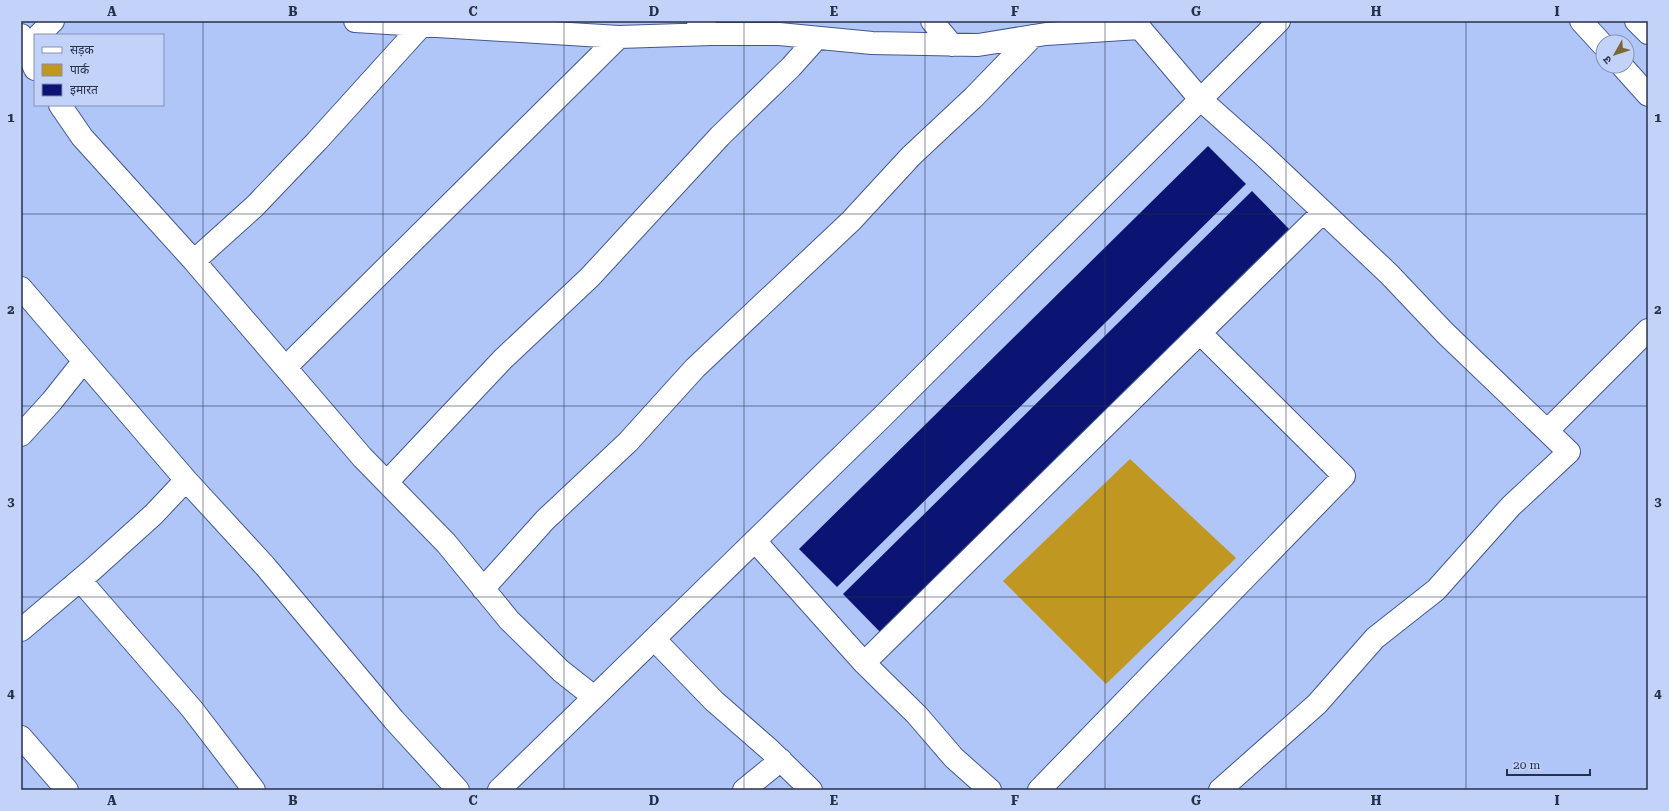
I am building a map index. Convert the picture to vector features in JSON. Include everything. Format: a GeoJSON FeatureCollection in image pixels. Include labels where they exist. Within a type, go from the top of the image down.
{"type":"FeatureCollection","features":[{"type":"Feature","properties":{"kind":"street"},"geometry":{"type":"LineString","coordinates":[[37,34],[53,21]]}},
{"type":"Feature","properties":{"kind":"street"},"geometry":{"type":"LineString","coordinates":[[355,21],[422,25],[464,25],[619,37],[705,27],[872,43],[952,45],[978,45],[1033,36],[1136,24],[1200,99],[1390,274],[1445,333],[1569,452],[1512,506],[1436,590],[1375,638],[1317,704],[1220,790]]}},
{"type":"Feature","properties":{"kind":"street"},"geometry":{"type":"LineString","coordinates":[[932,21],[952,45]]}},
{"type":"Feature","properties":{"kind":"street"},"geometry":{"type":"LineString","coordinates":[[499,790],[888,411],[1279,21]]}},
{"type":"Feature","properties":{"kind":"street"},"geometry":{"type":"LineString","coordinates":[[1581,21],[1595,36]]}},
{"type":"Feature","properties":{"kind":"street"},"geometry":{"type":"LineString","coordinates":[[1636,21],[1648,33]]}},
{"type":"Feature","properties":{"kind":"street"},"geometry":{"type":"LineString","coordinates":[[194,261],[255,206],[422,25]]}},
{"type":"Feature","properties":{"kind":"street"},"geometry":{"type":"LineString","coordinates":[[483,589],[545,520],[628,442],[695,368],[851,221],[911,156],[974,97],[1033,36]]}},
{"type":"Feature","properties":{"kind":"street"},"geometry":{"type":"LineString","coordinates":[[286,367],[619,37]]}},
{"type":"Feature","properties":{"kind":"street"},"geometry":{"type":"LineString","coordinates":[[387,482],[503,359],[590,277],[720,136],[791,67],[817,38]]}},
{"type":"Feature","properties":{"kind":"street"},"geometry":{"type":"LineString","coordinates":[[30,40],[34,63]]}},
{"type":"Feature","properties":{"kind":"street"},"geometry":{"type":"LineString","coordinates":[[21,74],[34,69]]}},
{"type":"Feature","properties":{"kind":"street"},"geometry":{"type":"LineString","coordinates":[[1629,74],[1648,94]]}},
{"type":"Feature","properties":{"kind":"street"},"geometry":{"type":"LineString","coordinates":[[61,106],[82,137],[194,261],[362,457],[446,543],[509,620],[562,671],[594,697]]}},
{"type":"Feature","properties":{"kind":"street"},"geometry":{"type":"LineString","coordinates":[[864,663],[1323,212]]}},
{"type":"Feature","properties":{"kind":"street"},"geometry":{"type":"LineString","coordinates":[[21,288],[83,362],[186,480],[265,566],[394,720],[458,790]]}},
{"type":"Feature","properties":{"kind":"street"},"geometry":{"type":"LineString","coordinates":[[1547,431],[1648,330]]}},
{"type":"Feature","properties":{"kind":"street"},"geometry":{"type":"LineString","coordinates":[[1039,790],[1344,476],[1200,333]]}},
{"type":"Feature","properties":{"kind":"street"},"geometry":{"type":"LineString","coordinates":[[21,435],[52,401],[83,362]]}},
{"type":"Feature","properties":{"kind":"street"},"geometry":{"type":"LineString","coordinates":[[21,630],[154,514],[186,480]]}},
{"type":"Feature","properties":{"kind":"street"},"geometry":{"type":"LineString","coordinates":[[754,541],[864,663],[917,715],[954,758],[990,790]]}},
{"type":"Feature","properties":{"kind":"street"},"geometry":{"type":"LineString","coordinates":[[80,580],[192,709],[254,790]]}},
{"type":"Feature","properties":{"kind":"street"},"geometry":{"type":"LineString","coordinates":[[654,639],[714,701],[781,760],[811,790]]}},
{"type":"Feature","properties":{"kind":"street"},"geometry":{"type":"LineString","coordinates":[[21,737],[67,790]]}},
{"type":"Feature","properties":{"kind":"street"},"geometry":{"type":"LineString","coordinates":[[744,790],[781,760]]}},
{"type":"Feature","properties":{"kind":"green space"},"geometry":{"type":"Polygon","coordinates":[[[1130,459],[1236,558],[1106,684],[1003,581],[1130,459]]]}},
{"type":"Feature","properties":{"kind":"building"},"geometry":{"type":"Polygon","coordinates":[[[1208,146],[1246,184],[837,587],[799,549],[1208,146]]]}},
{"type":"Feature","properties":{"kind":"building"},"geometry":{"type":"Polygon","coordinates":[[[1252,191],[1289,229],[880,632],[843,594],[1252,191]]]}}]}
